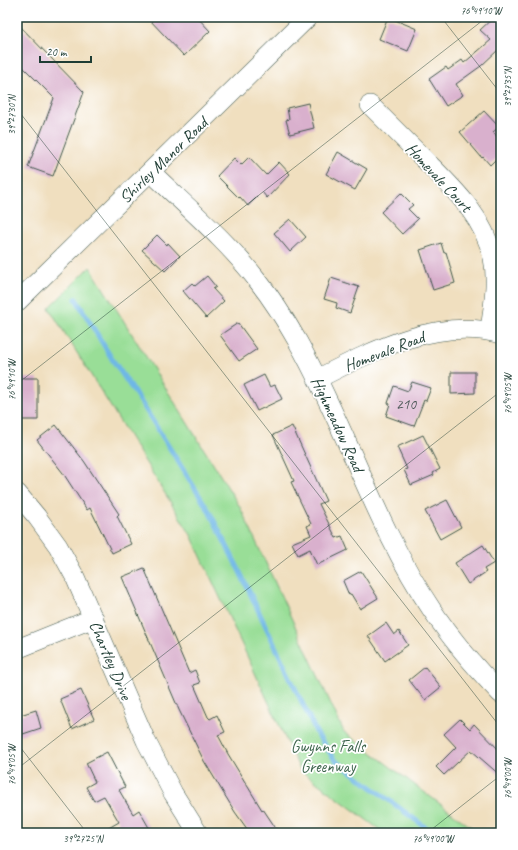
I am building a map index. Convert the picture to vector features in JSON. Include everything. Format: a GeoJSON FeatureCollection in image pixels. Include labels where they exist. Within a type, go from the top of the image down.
{"type":"FeatureCollection","features":[{"type":"Feature","properties":{"kind":"street","name":"Shirley Manor Road"},"geometry":{"type":"LineString","coordinates":[[17,302],[308,17]]}},
{"type":"Feature","properties":{"kind":"street","name":"Homevale Court"},"geometry":{"type":"LineString","coordinates":[[370,105],[456,191],[474,213],[485,232],[493,258],[496,289],[496,332]]}},
{"type":"Feature","properties":{"kind":"street","name":"Highmeadow Road"},"geometry":{"type":"LineString","coordinates":[[151,172],[231,251],[257,280],[277,308],[298,342],[317,379],[386,527],[409,571],[432,610],[501,694]]}},
{"type":"Feature","properties":{"kind":"street","name":"Homevale Road"},"geometry":{"type":"LineString","coordinates":[[317,379],[366,354],[404,339],[460,329],[496,332]]}},
{"type":"Feature","properties":{"kind":"street","name":"Chartley Drive"},"geometry":{"type":"LineString","coordinates":[[17,493],[58,546],[75,577],[94,618],[146,742],[198,833]]}},
{"type":"Feature","properties":{"kind":"street"},"geometry":{"type":"LineString","coordinates":[[17,649],[94,618]]}},
{"type":"Feature","properties":{"kind":"green space","name":"Gwynns Falls Greenway"},"geometry":{"type":"Polygon","coordinates":[[[90,267],[240,507],[344,732],[479,833],[384,833],[300,770],[191,535],[49,308],[90,267]]]}},
{"type":"Feature","properties":{"kind":"building"},"geometry":{"type":"Polygon","coordinates":[[[147,17],[197,17],[210,31],[184,56],[147,17]]]}},
{"type":"Feature","properties":{"kind":"building"},"geometry":{"type":"Polygon","coordinates":[[[388,17],[417,29],[408,51],[379,39],[388,17]]]}},
{"type":"Feature","properties":{"kind":"building"},"geometry":{"type":"Polygon","coordinates":[[[494,17],[501,17],[501,51],[499,49],[481,66],[456,84],[463,95],[446,106],[429,79],[446,67],[448,70],[462,60],[464,63],[491,40],[480,30],[494,17]]]}},
{"type":"Feature","properties":{"kind":"building"},"geometry":{"type":"Polygon","coordinates":[[[17,23],[84,92],[53,176],[28,167],[54,98],[17,61],[17,23]]]}},
{"type":"Feature","properties":{"kind":"building"},"geometry":{"type":"Polygon","coordinates":[[[308,103],[314,128],[290,134],[286,120],[289,119],[287,108],[308,103]]]}},
{"type":"Feature","properties":{"kind":"building"},"geometry":{"type":"Polygon","coordinates":[[[484,111],[499,127],[493,132],[501,141],[501,154],[490,165],[483,157],[482,158],[460,132],[484,111]]]}},
{"type":"Feature","properties":{"kind":"building"},"geometry":{"type":"Polygon","coordinates":[[[338,152],[367,169],[355,190],[326,174],[338,152]]]}},
{"type":"Feature","properties":{"kind":"building"},"geometry":{"type":"Polygon","coordinates":[[[249,157],[266,175],[279,162],[290,174],[267,198],[262,192],[248,206],[217,176],[234,158],[241,165],[249,157]]]}},
{"type":"Feature","properties":{"kind":"building"},"geometry":{"type":"Polygon","coordinates":[[[401,193],[413,205],[408,209],[418,219],[402,234],[381,212],[401,193]]]}},
{"type":"Feature","properties":{"kind":"building"},"geometry":{"type":"Polygon","coordinates":[[[290,219],[306,237],[290,252],[274,233],[290,219]]]}},
{"type":"Feature","properties":{"kind":"building"},"geometry":{"type":"Polygon","coordinates":[[[157,235],[167,245],[168,243],[180,256],[165,271],[142,250],[157,235]]]}},
{"type":"Feature","properties":{"kind":"building"},"geometry":{"type":"Polygon","coordinates":[[[441,243],[444,253],[446,252],[455,283],[433,290],[420,250],[441,243]]]}},
{"type":"Feature","properties":{"kind":"building"},"geometry":{"type":"Polygon","coordinates":[[[207,276],[216,287],[213,289],[224,301],[206,318],[183,291],[192,283],[195,286],[207,276]]]}},
{"type":"Feature","properties":{"kind":"building"},"geometry":{"type":"Polygon","coordinates":[[[331,278],[359,287],[350,313],[336,308],[337,303],[324,299],[331,278]]]}},
{"type":"Feature","properties":{"kind":"building"},"geometry":{"type":"Polygon","coordinates":[[[238,323],[257,349],[239,361],[220,335],[238,323]]]}},
{"type":"Feature","properties":{"kind":"building"},"geometry":{"type":"Polygon","coordinates":[[[451,372],[475,372],[475,393],[451,394],[451,372]]]}},
{"type":"Feature","properties":{"kind":"building"},"geometry":{"type":"Polygon","coordinates":[[[264,375],[270,387],[275,385],[282,399],[257,411],[244,385],[264,375]]]}},
{"type":"Feature","properties":{"kind":"building"},"geometry":{"type":"Polygon","coordinates":[[[17,378],[38,378],[38,420],[18,420],[17,378]]]}},
{"type":"Feature","properties":{"kind":"building"},"geometry":{"type":"Polygon","coordinates":[[[412,382],[431,388],[426,401],[424,400],[414,426],[386,416],[390,404],[388,403],[394,386],[408,391],[412,382]]]}},
{"type":"Feature","properties":{"kind":"building"},"geometry":{"type":"Polygon","coordinates":[[[56,425],[84,461],[119,514],[117,516],[131,544],[112,553],[90,508],[87,510],[63,473],[37,440],[56,425]]]}},
{"type":"Feature","properties":{"kind":"building"},"geometry":{"type":"Polygon","coordinates":[[[292,426],[326,501],[319,504],[336,538],[342,536],[348,550],[317,565],[310,549],[298,555],[292,543],[311,535],[307,526],[311,524],[291,482],[294,481],[273,435],[292,426]]]}},
{"type":"Feature","properties":{"kind":"building"},"geometry":{"type":"Polygon","coordinates":[[[423,435],[440,469],[433,473],[434,475],[411,485],[404,470],[407,469],[397,447],[423,435]]]}},
{"type":"Feature","properties":{"kind":"building"},"geometry":{"type":"Polygon","coordinates":[[[447,500],[461,527],[440,539],[425,511],[447,500]]]}},
{"type":"Feature","properties":{"kind":"building"},"geometry":{"type":"Polygon","coordinates":[[[483,545],[494,563],[484,569],[486,572],[468,584],[455,563],[483,545]]]}},
{"type":"Feature","properties":{"kind":"building"},"geometry":{"type":"Polygon","coordinates":[[[144,568],[189,673],[195,670],[200,683],[194,685],[208,717],[210,719],[217,715],[225,732],[218,735],[262,810],[263,809],[279,833],[250,833],[235,812],[204,761],[179,710],[122,577],[144,568]]]}},
{"type":"Feature","properties":{"kind":"building"},"geometry":{"type":"Polygon","coordinates":[[[361,571],[378,598],[360,609],[351,594],[349,595],[343,581],[361,571]]]}},
{"type":"Feature","properties":{"kind":"building"},"geometry":{"type":"Polygon","coordinates":[[[386,623],[394,635],[399,631],[408,645],[385,661],[368,636],[386,623]]]}},
{"type":"Feature","properties":{"kind":"building"},"geometry":{"type":"Polygon","coordinates":[[[425,667],[441,687],[425,700],[409,680],[425,667]]]}},
{"type":"Feature","properties":{"kind":"building"},"geometry":{"type":"Polygon","coordinates":[[[81,690],[94,719],[72,729],[60,699],[81,690]]]}},
{"type":"Feature","properties":{"kind":"building"},"geometry":{"type":"Polygon","coordinates":[[[36,710],[41,728],[17,736],[17,716],[36,710]]]}},
{"type":"Feature","properties":{"kind":"building"},"geometry":{"type":"Polygon","coordinates":[[[460,719],[470,729],[474,724],[501,752],[501,776],[471,750],[444,775],[436,767],[456,747],[444,734],[460,719]]]}},
{"type":"Feature","properties":{"kind":"building"},"geometry":{"type":"Polygon","coordinates":[[[107,752],[125,787],[119,790],[133,814],[139,810],[152,833],[100,833],[119,822],[104,796],[94,801],[86,787],[95,782],[86,763],[107,752]]]}},
{"type":"Feature","properties":{"kind":"waterway"},"geometry":{"type":"LineString","coordinates":[[76,299],[112,359],[139,399],[209,511],[238,568],[317,734],[335,760],[433,833]]}}]}
